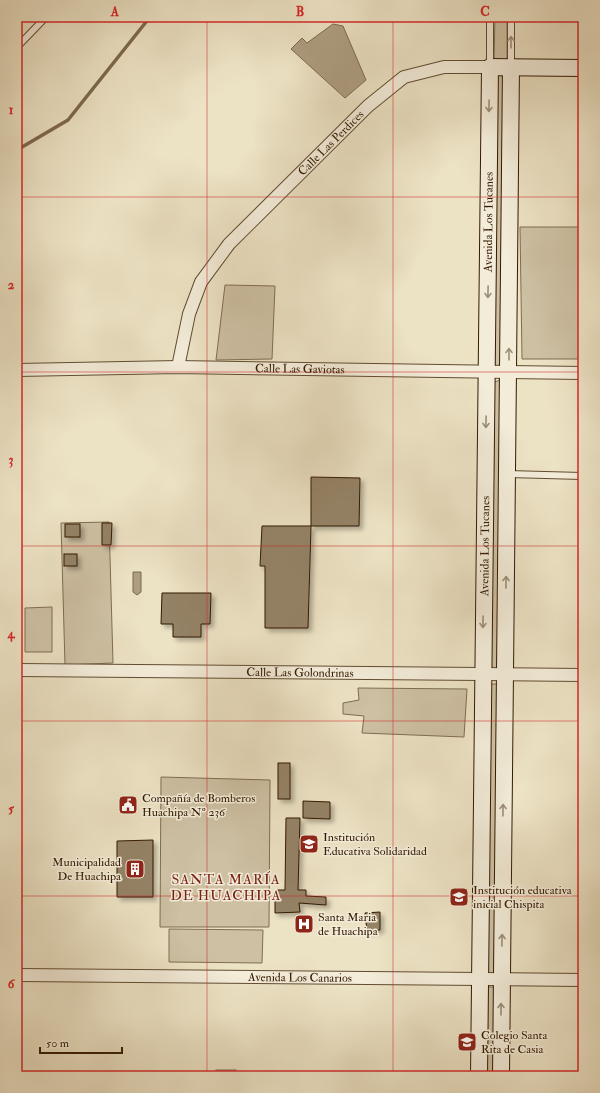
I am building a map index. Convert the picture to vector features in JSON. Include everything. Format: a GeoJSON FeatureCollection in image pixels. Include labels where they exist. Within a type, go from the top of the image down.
{"type":"FeatureCollection","features":[{"type":"Feature","properties":{"kind":"street","name":"Calle Las Perdices"},"geometry":{"type":"LineString","coordinates":[[178,367],[189,314],[201,282],[229,244],[368,106],[404,77],[444,67],[583,68]]}},
{"type":"Feature","properties":{"kind":"street","name":"Avenida Los Tucanes"},"geometry":{"type":"LineString","coordinates":[[479,1076],[490,67]]}},
{"type":"Feature","properties":{"kind":"street","name":"Avenida Los Tucanes"},"geometry":{"type":"LineString","coordinates":[[501,1076],[511,67]]}},
{"type":"Feature","properties":{"kind":"street","name":"Calle Las Gaviotas"},"geometry":{"type":"LineString","coordinates":[[17,370],[178,367],[583,373]]}},
{"type":"Feature","properties":{"kind":"street","name":"Calle Las Golondrinas"},"geometry":{"type":"LineString","coordinates":[[17,670],[583,676]]}},
{"type":"Feature","properties":{"kind":"street","name":"Avenida Los Canarios"},"geometry":{"type":"LineString","coordinates":[[17,975],[583,980]]}},
{"type":"Feature","properties":{"kind":"lane"},"geometry":{"type":"LineString","coordinates":[[17,47],[46,17]]}},
{"type":"Feature","properties":{"kind":"lane","name":"Avenida Los Tucanes"},"geometry":{"type":"LineString","coordinates":[[490,17],[490,67]]}},
{"type":"Feature","properties":{"kind":"lane","name":"Avenida Los Tucanes"},"geometry":{"type":"LineString","coordinates":[[511,17],[511,67]]}},
{"type":"Feature","properties":{"kind":"lane"},"geometry":{"type":"LineString","coordinates":[[507,474],[582,476]]}},
{"type":"Feature","properties":{"kind":"shaded area"},"geometry":{"type":"Polygon","coordinates":[[[495,17],[507,17],[507,62],[494,61],[495,17]]]}},
{"type":"Feature","properties":{"kind":"shaded area"},"geometry":{"type":"Polygon","coordinates":[[[333,24],[343,26],[366,80],[345,98],[291,49],[302,38],[307,43],[333,24]]]}},
{"type":"Feature","properties":{"kind":"shaded area"},"geometry":{"type":"Polygon","coordinates":[[[501,75],[505,77],[504,366],[495,369],[493,364],[497,76],[501,75]]]}},
{"type":"Feature","properties":{"kind":"shaded area"},"geometry":{"type":"Polygon","coordinates":[[[520,227],[583,227],[583,359],[522,359],[520,227]]]}},
{"type":"Feature","properties":{"kind":"shaded area"},"geometry":{"type":"Polygon","coordinates":[[[225,285],[275,286],[272,359],[216,360],[225,285]]]}},
{"type":"Feature","properties":{"kind":"shaded area"},"geometry":{"type":"Polygon","coordinates":[[[500,380],[500,668],[494,672],[489,666],[492,383],[500,380]]]}},
{"type":"Feature","properties":{"kind":"shaded area"},"geometry":{"type":"Polygon","coordinates":[[[109,522],[113,663],[65,665],[61,523],[109,522]]]}},
{"type":"Feature","properties":{"kind":"shaded area"},"geometry":{"type":"Polygon","coordinates":[[[133,572],[141,572],[141,592],[137,595],[133,592],[133,572]]]}},
{"type":"Feature","properties":{"kind":"shaded area"},"geometry":{"type":"Polygon","coordinates":[[[52,607],[52,652],[25,652],[25,608],[52,607]]]}},
{"type":"Feature","properties":{"kind":"shaded area"},"geometry":{"type":"Polygon","coordinates":[[[490,684],[499,684],[497,974],[487,973],[490,684]]]}},
{"type":"Feature","properties":{"kind":"shaded area"},"geometry":{"type":"Polygon","coordinates":[[[358,688],[467,689],[464,737],[362,733],[364,716],[343,714],[343,703],[359,700],[358,688]]]}},
{"type":"Feature","properties":{"kind":"shaded area"},"geometry":{"type":"Polygon","coordinates":[[[161,777],[270,780],[269,927],[160,927],[161,777]]]}},
{"type":"Feature","properties":{"kind":"shaded area"},"geometry":{"type":"Polygon","coordinates":[[[169,929],[263,930],[262,963],[169,962],[169,929]]]}},
{"type":"Feature","properties":{"kind":"shaded area"},"geometry":{"type":"Polygon","coordinates":[[[487,987],[495,987],[496,1076],[485,1076],[487,987]]]}},
{"type":"Feature","properties":{"kind":"shaded area"},"geometry":{"type":"Polygon","coordinates":[[[216,1070],[236,1070],[236,1076],[216,1076],[216,1070]]]}},
{"type":"Feature","properties":{"kind":"building"},"geometry":{"type":"Polygon","coordinates":[[[311,477],[360,478],[359,526],[311,526],[311,477]]]}},
{"type":"Feature","properties":{"kind":"building"},"geometry":{"type":"Polygon","coordinates":[[[102,523],[112,523],[111,545],[102,545],[102,523]]]}},
{"type":"Feature","properties":{"kind":"building"},"geometry":{"type":"Polygon","coordinates":[[[65,524],[80,524],[80,537],[65,537],[65,524]]]}},
{"type":"Feature","properties":{"kind":"building"},"geometry":{"type":"Polygon","coordinates":[[[262,526],[311,526],[308,628],[265,628],[265,566],[260,566],[262,526]]]}},
{"type":"Feature","properties":{"kind":"building"},"geometry":{"type":"Polygon","coordinates":[[[64,554],[77,554],[77,566],[64,566],[64,554]]]}},
{"type":"Feature","properties":{"kind":"building"},"geometry":{"type":"Polygon","coordinates":[[[162,593],[211,593],[210,624],[201,624],[201,637],[173,637],[173,624],[161,624],[162,593]]]}},
{"type":"Feature","properties":{"kind":"building"},"geometry":{"type":"Polygon","coordinates":[[[278,763],[290,763],[290,799],[278,799],[278,763]]]}},
{"type":"Feature","properties":{"kind":"building"},"geometry":{"type":"Polygon","coordinates":[[[303,801],[330,802],[330,819],[303,818],[303,801]]]}},
{"type":"Feature","properties":{"kind":"building"},"geometry":{"type":"Polygon","coordinates":[[[286,818],[300,818],[298,890],[306,890],[306,896],[326,897],[326,905],[299,903],[300,912],[275,913],[275,890],[285,890],[286,818]]]}},
{"type":"Feature","properties":{"kind":"building","name":"Municipalidad De Huachipa"},"geometry":{"type":"Polygon","coordinates":[[[153,840],[153,897],[117,897],[117,841],[153,840]]]}},
{"type":"Feature","properties":{"kind":"building"},"geometry":{"type":"Polygon","coordinates":[[[380,912],[380,930],[367,931],[365,913],[380,912]]]}},
{"type":"Feature","properties":{"kind":"waterway"},"geometry":{"type":"LineString","coordinates":[[17,150],[68,120],[150,17]]}},
{"type":"Feature","properties":{"kind":"place","name":"Compañía de Bomberos Huachipa Nº 236"},"geometry":{"type":"Point","coordinates":[128,805]}},
{"type":"Feature","properties":{"kind":"place","name":"Institución Educativa Solidaridad"},"geometry":{"type":"Point","coordinates":[309,844]}},
{"type":"Feature","properties":{"kind":"place","name":"Municipalidad De Huachipa"},"geometry":{"type":"Point","coordinates":[135,869]}},
{"type":"Feature","properties":{"kind":"place","name":"Institución educativa inicial Chispita"},"geometry":{"type":"Point","coordinates":[459,897]}},
{"type":"Feature","properties":{"kind":"place","name":"Santa Maria de Huachipa"},"geometry":{"type":"Point","coordinates":[304,924]}},
{"type":"Feature","properties":{"kind":"place","name":"Colegio Santa Rita de Casia"},"geometry":{"type":"Point","coordinates":[467,1042]}},
{"type":"Feature","properties":{"kind":"district","name":"SANTA MARÍA DE HUACHIPA"},"geometry":{"type":"Point","coordinates":[226,888]}}]}
